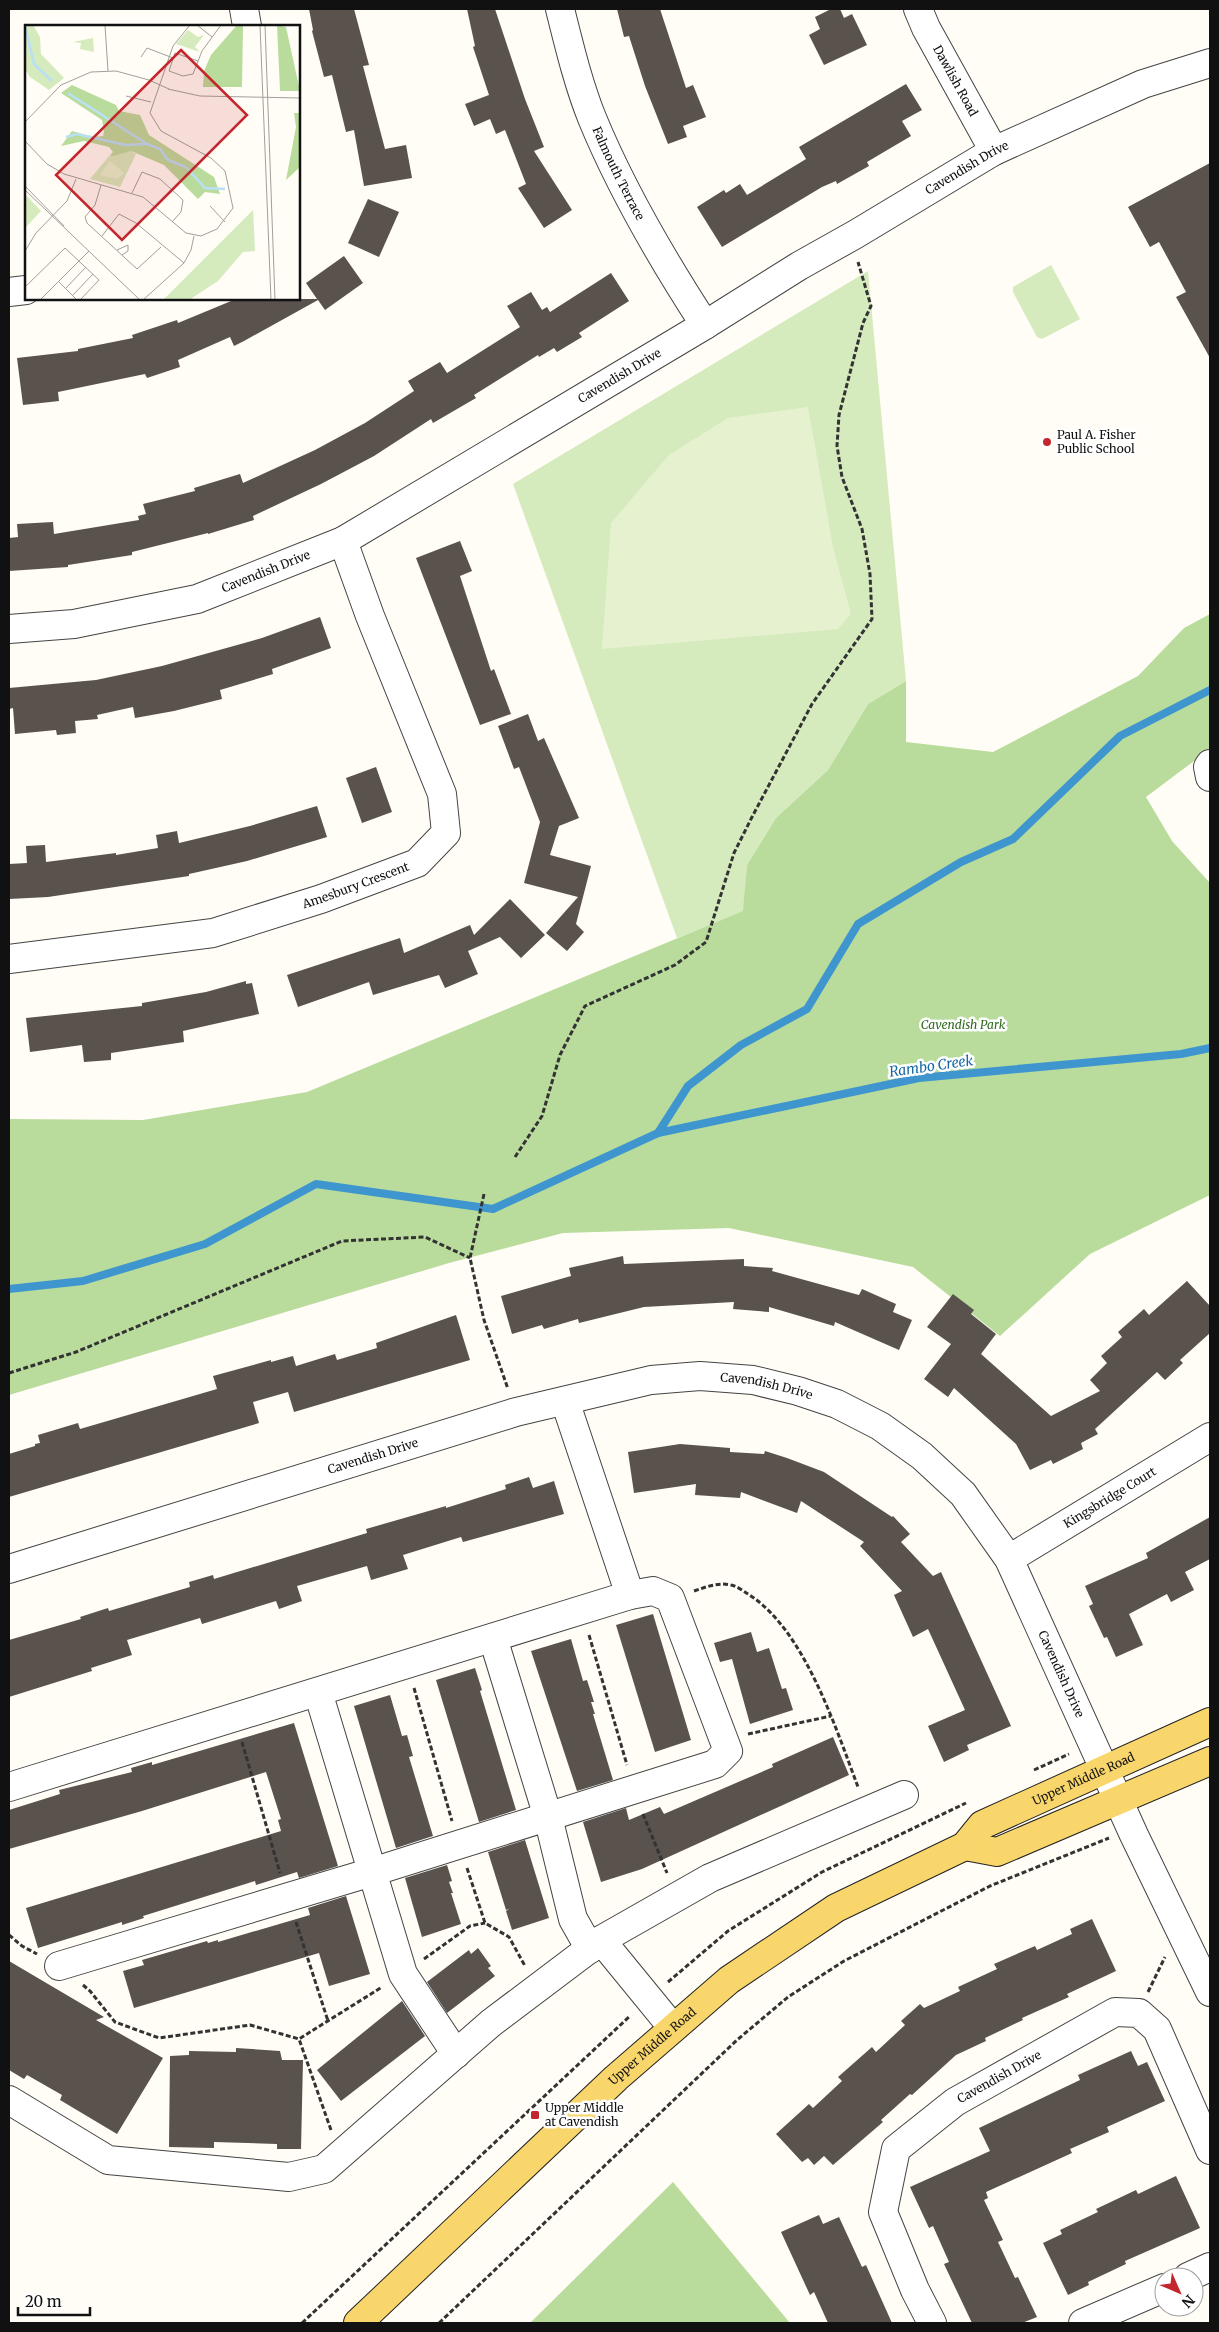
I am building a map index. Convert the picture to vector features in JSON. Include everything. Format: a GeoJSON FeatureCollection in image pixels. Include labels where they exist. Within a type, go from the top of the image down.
{"type":"FeatureCollection","features":[{"type":"Feature","properties":{"kind":"main road","name":"Upper Middle Road"},"geometry":{"type":"LineString","coordinates":[[358,2323],[616,2078],[729,1980],[836,1908],[965,1846],[982,1825],[1210,1722]]}},
{"type":"Feature","properties":{"kind":"main road"},"geometry":{"type":"LineString","coordinates":[[965,1846],[997,1852],[1210,1761]]}},
{"type":"Feature","properties":{"kind":"street"},"geometry":{"type":"LineString","coordinates":[[244,9],[247,25]]}},
{"type":"Feature","properties":{"kind":"street","name":"Falmouth Terrace"},"geometry":{"type":"LineString","coordinates":[[560,9],[578,76],[592,117],[662,258],[705,324]]}},
{"type":"Feature","properties":{"kind":"street","name":"Dawlish Road"},"geometry":{"type":"LineString","coordinates":[[918,9],[926,28],[994,151]]}},
{"type":"Feature","properties":{"kind":"street","name":"Cavendish Drive"},"geometry":{"type":"LineString","coordinates":[[9,629],[74,624],[197,599],[343,541],[799,266],[994,151],[1143,84],[1210,63]]}},
{"type":"Feature","properties":{"kind":"street"},"geometry":{"type":"LineString","coordinates":[[9,292],[25,290]]}},
{"type":"Feature","properties":{"kind":"street","name":"Amesbury Crescent"},"geometry":{"type":"LineString","coordinates":[[9,959],[213,933],[322,899],[417,863],[446,833],[442,794],[387,660],[343,541]]}},
{"type":"Feature","properties":{"kind":"street"},"geometry":{"type":"LineString","coordinates":[[1210,764],[1208,767],[1210,777]]}},
{"type":"Feature","properties":{"kind":"street","name":"Cavendish Drive"},"geometry":{"type":"LineString","coordinates":[[9,1569],[516,1412],[650,1380],[700,1376],[753,1380],[798,1391],[837,1404],[880,1426],[922,1456],[963,1494],[1010,1560],[1104,1770],[1120,1800],[1210,1992]]}},
{"type":"Feature","properties":{"kind":"street"},"geometry":{"type":"LineString","coordinates":[[565,1401],[630,1595]]}},
{"type":"Feature","properties":{"kind":"street","name":"Kingsbridge Court"},"geometry":{"type":"LineString","coordinates":[[1010,1560],[1210,1437]]}},
{"type":"Feature","properties":{"kind":"street"},"geometry":{"type":"LineString","coordinates":[[9,1788],[630,1595],[652,1591],[670,1598],[728,1751],[715,1764],[372,1872],[59,1966]]}},
{"type":"Feature","properties":{"kind":"street"},"geometry":{"type":"LineString","coordinates":[[493,1638],[548,1817],[574,1919],[674,2028]]}},
{"type":"Feature","properties":{"kind":"street"},"geometry":{"type":"LineString","coordinates":[[318,1692],[403,1974],[456,2054]]}},
{"type":"Feature","properties":{"kind":"street"},"geometry":{"type":"LineString","coordinates":[[9,2100],[108,2160],[289,2178],[324,2169],[491,2023],[596,1945],[710,1878],[904,1795]]}},
{"type":"Feature","properties":{"kind":"street","name":"Cavendish Drive"},"geometry":{"type":"LineString","coordinates":[[932,2323],[915,2290],[884,2212],[896,2149],[955,2102],[1115,2012],[1139,2013]]}},
{"type":"Feature","properties":{"kind":"street"},"geometry":{"type":"LineString","coordinates":[[1139,2013],[1157,2029],[1210,2150]]}},
{"type":"Feature","properties":{"kind":"street"},"geometry":{"type":"LineString","coordinates":[[1083,2323],[1154,2292]]}},
{"type":"Feature","properties":{"kind":"path"},"geometry":{"type":"LineString","coordinates":[[515,1157],[542,1116],[560,1055],[585,1006],[675,964],[706,942],[734,853],[752,816],[812,704],[872,619],[870,574],[862,529],[842,477],[837,446],[839,415],[863,323],[872,306],[858,263],[856,234]]}},
{"type":"Feature","properties":{"kind":"path"},"geometry":{"type":"LineString","coordinates":[[484,1194],[470,1258],[484,1320],[516,1412]]}},
{"type":"Feature","properties":{"kind":"path"},"geometry":{"type":"LineString","coordinates":[[9,1373],[76,1352],[342,1241],[425,1237],[470,1258]]}},
{"type":"Feature","properties":{"kind":"path"},"geometry":{"type":"LineString","coordinates":[[670,1598],[713,1584],[733,1585],[763,1604],[793,1638],[831,1716],[867,1810]]}},
{"type":"Feature","properties":{"kind":"path"},"geometry":{"type":"LineString","coordinates":[[582,1610],[634,1790],[677,1897]]}},
{"type":"Feature","properties":{"kind":"path"},"geometry":{"type":"LineString","coordinates":[[724,1740],[831,1716]]}},
{"type":"Feature","properties":{"kind":"path"},"geometry":{"type":"LineString","coordinates":[[235,1718],[288,1897],[328,2021]]}},
{"type":"Feature","properties":{"kind":"path"},"geometry":{"type":"LineString","coordinates":[[439,2323],[737,2040],[788,1997],[844,1961],[990,1886],[1132,1829]]}},
{"type":"Feature","properties":{"kind":"path"},"geometry":{"type":"LineString","coordinates":[[299,2040],[403,1974],[470,1926],[485,1923]]}},
{"type":"Feature","properties":{"kind":"path"},"geometry":{"type":"LineString","coordinates":[[1139,2013],[1161,1962],[1181,1931]]}},
{"type":"Feature","properties":{"kind":"path"},"geometry":{"type":"LineString","coordinates":[[9,1935],[22,1946],[59,1966],[90,1991],[115,2022],[159,2038],[250,2025],[299,2040]]}},
{"type":"Feature","properties":{"kind":"path"},"geometry":{"type":"LineString","coordinates":[[299,2040],[340,2155]]}},
{"type":"Feature","properties":{"kind":"green space"},"geometry":{"type":"Polygon","coordinates":[[[1051,265],[1080,319],[1042,339],[1037,337],[1013,292],[1013,287],[1051,265]]]}},
{"type":"Feature","properties":{"kind":"green space"},"geometry":{"type":"Polygon","coordinates":[[[868,271],[906,681],[868,704],[828,770],[776,818],[747,865],[744,911],[677,938],[513,484],[868,271]]]}},
{"type":"Feature","properties":{"kind":"green space"},"geometry":{"type":"Polygon","coordinates":[[[808,407],[833,547],[851,614],[838,629],[602,649],[611,523],[669,455],[728,418],[808,407]]]}},
{"type":"Feature","properties":{"kind":"green space","name":"Cavendish Park"},"geometry":{"type":"Polygon","coordinates":[[[1210,614],[1210,749],[1146,797],[1172,841],[1210,883],[1210,1195],[1090,1254],[1000,1336],[913,1267],[729,1228],[563,1233],[449,1263],[9,1395],[9,1119],[143,1120],[307,1092],[743,911],[747,865],[776,818],[828,770],[868,704],[906,681],[906,742],[993,752],[1138,676],[1184,628],[1210,614]]]}},
{"type":"Feature","properties":{"kind":"green space"},"geometry":{"type":"Polygon","coordinates":[[[673,2182],[790,2323],[530,2323],[673,2182]]]}},
{"type":"Feature","properties":{"kind":"building"},"geometry":{"type":"Polygon","coordinates":[[[309,9],[354,9],[369,65],[363,66],[385,149],[406,145],[412,178],[364,186],[354,130],[346,132],[332,75],[324,77],[312,31],[309,9]]]}},
{"type":"Feature","properties":{"kind":"building"},"geometry":{"type":"Polygon","coordinates":[[[467,9],[495,9],[525,99],[544,147],[534,151],[572,210],[544,228],[518,188],[526,184],[505,130],[496,134],[490,119],[474,126],[465,104],[489,95],[473,47],[475,46],[467,9]]]}},
{"type":"Feature","properties":{"kind":"building"},"geometry":{"type":"Polygon","coordinates":[[[617,9],[660,9],[686,88],[693,85],[706,117],[683,126],[687,137],[668,144],[645,86],[629,36],[624,37],[617,9]]]}},
{"type":"Feature","properties":{"kind":"building"},"geometry":{"type":"Polygon","coordinates":[[[831,9],[840,9],[844,18],[852,14],[867,45],[824,65],[809,35],[820,29],[815,17],[831,9]]]}},
{"type":"Feature","properties":{"kind":"building"},"geometry":{"type":"Polygon","coordinates":[[[906,84],[922,110],[902,121],[911,136],[867,162],[869,166],[837,184],[836,181],[822,187],[722,247],[697,207],[724,190],[726,193],[740,184],[747,195],[806,159],[799,147],[906,84]]]}},
{"type":"Feature","properties":{"kind":"building"},"geometry":{"type":"Polygon","coordinates":[[[1210,163],[1210,358],[1176,297],[1186,292],[1159,242],[1150,247],[1128,207],[1210,163]]]}},
{"type":"Feature","properties":{"kind":"building"},"geometry":{"type":"Polygon","coordinates":[[[368,199],[399,212],[379,257],[348,243],[368,199]]]}},
{"type":"Feature","properties":{"kind":"building"},"geometry":{"type":"Polygon","coordinates":[[[344,256],[363,283],[325,310],[318,300],[234,346],[230,337],[178,360],[180,367],[147,378],[145,374],[58,392],[59,401],[23,405],[17,358],[78,351],[78,349],[133,338],[132,335],[177,320],[178,323],[234,300],[317,299],[306,283],[344,256]]]}},
{"type":"Feature","properties":{"kind":"building"},"geometry":{"type":"Polygon","coordinates":[[[611,273],[629,301],[579,333],[582,337],[557,352],[554,348],[539,357],[538,355],[474,395],[476,398],[433,423],[431,419],[374,456],[321,484],[253,516],[254,520],[208,534],[132,552],[132,555],[68,565],[68,567],[9,571],[9,538],[18,537],[17,524],[53,522],[54,534],[139,520],[138,516],[146,514],[143,504],[195,491],[194,488],[240,474],[243,483],[315,450],[365,423],[414,391],[408,381],[440,362],[447,373],[520,327],[507,306],[531,292],[542,310],[547,307],[550,312],[611,273]]]}},
{"type":"Feature","properties":{"kind":"building"},"geometry":{"type":"Polygon","coordinates":[[[460,541],[472,571],[460,576],[491,671],[494,669],[511,714],[480,725],[416,558],[460,541]]]}},
{"type":"Feature","properties":{"kind":"building"},"geometry":{"type":"Polygon","coordinates":[[[320,617],[331,648],[272,669],[273,674],[220,690],[222,699],[135,718],[133,707],[97,715],[98,719],[75,721],[76,733],[57,735],[56,730],[15,734],[13,708],[9,709],[9,688],[96,680],[162,666],[262,638],[320,617]]]}},
{"type":"Feature","properties":{"kind":"building"},"geometry":{"type":"Polygon","coordinates":[[[528,714],[538,741],[544,738],[579,818],[559,826],[550,855],[591,866],[576,924],[584,932],[567,951],[546,933],[578,897],[524,883],[540,822],[519,767],[514,769],[498,726],[528,714]]]}},
{"type":"Feature","properties":{"kind":"building"},"geometry":{"type":"Polygon","coordinates":[[[376,767],[392,812],[362,823],[346,778],[376,767]]]}},
{"type":"Feature","properties":{"kind":"building"},"geometry":{"type":"Polygon","coordinates":[[[317,806],[327,837],[247,861],[189,874],[189,876],[48,897],[9,899],[9,864],[27,863],[26,846],[45,845],[46,862],[116,853],[116,855],[158,848],[156,835],[177,831],[179,843],[250,826],[317,806]]]}},
{"type":"Feature","properties":{"kind":"building"},"geometry":{"type":"Polygon","coordinates":[[[510,899],[545,935],[521,958],[500,937],[468,951],[478,974],[445,988],[439,975],[373,995],[369,982],[298,1007],[287,975],[400,938],[404,953],[470,925],[474,935],[510,899]]]}},
{"type":"Feature","properties":{"kind":"building"},"geometry":{"type":"Polygon","coordinates":[[[246,981],[246,984],[252,983],[259,1014],[183,1031],[184,1042],[111,1053],[111,1060],[84,1062],[82,1045],[30,1052],[26,1018],[142,1006],[142,1003],[206,992],[246,981]]]}},
{"type":"Feature","properties":{"kind":"building"},"geometry":{"type":"Polygon","coordinates":[[[623,1256],[624,1264],[744,1259],[744,1266],[773,1268],[772,1271],[859,1295],[862,1289],[896,1304],[893,1312],[912,1320],[899,1350],[835,1322],[834,1326],[769,1307],[769,1312],[733,1309],[734,1302],[644,1307],[579,1323],[578,1319],[544,1329],[542,1325],[512,1334],[501,1296],[571,1276],[569,1268],[623,1256]]]}},
{"type":"Feature","properties":{"kind":"building"},"geometry":{"type":"Polygon","coordinates":[[[1187,1281],[1210,1306],[1210,1333],[1180,1360],[1183,1363],[1165,1380],[1157,1372],[1095,1429],[1098,1434],[1081,1443],[1083,1449],[1053,1464],[1051,1460],[1030,1470],[1016,1444],[954,1388],[948,1397],[924,1379],[951,1344],[927,1327],[953,1294],[974,1310],[971,1314],[996,1334],[981,1354],[1051,1416],[1100,1391],[1090,1380],[1107,1363],[1101,1356],[1122,1337],[1118,1332],[1144,1309],[1149,1315],[1187,1281]]]}},
{"type":"Feature","properties":{"kind":"building"},"geometry":{"type":"Polygon","coordinates":[[[456,1315],[470,1360],[294,1412],[288,1392],[253,1402],[259,1423],[9,1497],[9,1454],[40,1443],[38,1435],[78,1423],[80,1429],[217,1389],[213,1376],[271,1360],[271,1362],[293,1356],[296,1366],[335,1354],[337,1360],[377,1348],[376,1343],[456,1315]]]}},
{"type":"Feature","properties":{"kind":"building"},"geometry":{"type":"Polygon","coordinates":[[[680,1444],[730,1448],[730,1452],[764,1454],[765,1451],[787,1458],[824,1472],[893,1516],[910,1534],[901,1542],[933,1576],[941,1572],[1011,1726],[967,1745],[969,1750],[944,1762],[928,1726],[965,1710],[928,1629],[913,1637],[894,1595],[902,1591],[860,1546],[864,1542],[801,1501],[797,1513],[741,1492],[740,1498],[695,1495],[696,1484],[634,1493],[628,1452],[680,1444]]]}},
{"type":"Feature","properties":{"kind":"building"},"geometry":{"type":"Polygon","coordinates":[[[529,1477],[533,1488],[554,1481],[564,1514],[463,1542],[461,1537],[403,1555],[408,1569],[371,1580],[367,1566],[297,1586],[302,1601],[279,1609],[276,1601],[202,1624],[200,1618],[127,1640],[132,1655],[91,1668],[92,1671],[9,1697],[9,1640],[81,1619],[80,1617],[108,1608],[109,1611],[190,1587],[189,1582],[213,1575],[214,1579],[367,1533],[366,1529],[446,1506],[446,1508],[506,1489],[505,1485],[529,1477]]]}},
{"type":"Feature","properties":{"kind":"building"},"geometry":{"type":"Polygon","coordinates":[[[1210,1517],[1210,1559],[1185,1572],[1194,1590],[1171,1602],[1167,1594],[1129,1614],[1143,1645],[1116,1657],[1107,1637],[1104,1638],[1089,1606],[1093,1604],[1085,1586],[1148,1558],[1146,1553],[1210,1517]]]}},
{"type":"Feature","properties":{"kind":"building"},"geometry":{"type":"Polygon","coordinates":[[[653,1614],[691,1740],[655,1752],[616,1625],[653,1614]]]}},
{"type":"Feature","properties":{"kind":"building"},"geometry":{"type":"Polygon","coordinates":[[[751,1632],[757,1652],[769,1648],[782,1689],[786,1688],[793,1710],[750,1724],[732,1659],[720,1662],[714,1643],[751,1632]]]}},
{"type":"Feature","properties":{"kind":"building"},"geometry":{"type":"Polygon","coordinates":[[[571,1639],[583,1681],[587,1680],[594,1702],[591,1702],[595,1714],[593,1714],[613,1780],[577,1791],[531,1651],[571,1639]]]}},
{"type":"Feature","properties":{"kind":"building"},"geometry":{"type":"Polygon","coordinates":[[[475,1668],[482,1690],[480,1691],[516,1810],[479,1822],[436,1680],[475,1668]]]}},
{"type":"Feature","properties":{"kind":"building"},"geometry":{"type":"Polygon","coordinates":[[[390,1695],[402,1736],[407,1735],[413,1756],[409,1757],[433,1836],[396,1848],[354,1706],[390,1695]]]}},
{"type":"Feature","properties":{"kind":"building"},"geometry":{"type":"Polygon","coordinates":[[[294,1723],[338,1866],[299,1878],[297,1872],[256,1885],[255,1881],[143,1916],[144,1918],[122,1925],[122,1922],[38,1948],[26,1908],[281,1831],[278,1820],[281,1819],[266,1772],[142,1811],[9,1849],[9,1810],[60,1794],[59,1790],[132,1772],[131,1768],[152,1762],[152,1765],[294,1723]]]}},
{"type":"Feature","properties":{"kind":"building"},"geometry":{"type":"Polygon","coordinates":[[[833,1737],[849,1775],[642,1869],[601,1882],[583,1822],[626,1808],[629,1820],[660,1807],[664,1814],[773,1767],[772,1764],[833,1737]]]}},
{"type":"Feature","properties":{"kind":"building"},"geometry":{"type":"Polygon","coordinates":[[[525,1840],[549,1918],[512,1930],[506,1911],[509,1909],[506,1910],[488,1852],[525,1840]]]}},
{"type":"Feature","properties":{"kind":"building"},"geometry":{"type":"Polygon","coordinates":[[[447,1865],[452,1881],[449,1882],[453,1893],[451,1893],[461,1924],[422,1937],[405,1878],[447,1865]]]}},
{"type":"Feature","properties":{"kind":"building"},"geometry":{"type":"Polygon","coordinates":[[[346,1896],[370,1974],[329,1986],[319,1953],[134,2008],[123,1971],[144,1965],[142,1960],[207,1941],[208,1943],[218,1940],[218,1942],[310,1915],[308,1908],[346,1896]]]}},
{"type":"Feature","properties":{"kind":"building"},"geometry":{"type":"Polygon","coordinates":[[[1092,1919],[1116,1971],[1067,1994],[1069,1997],[1022,2018],[1023,2020],[985,2038],[986,2041],[956,2055],[912,2095],[910,2094],[881,2120],[883,2122],[833,2165],[824,2156],[814,2165],[808,2158],[802,2162],[776,2134],[809,2104],[813,2108],[842,2081],[838,2077],[872,2047],[876,2052],[905,2025],[901,2021],[920,2004],[924,2008],[960,1991],[958,1987],[997,1969],[994,1964],[1035,1946],[1037,1950],[1072,1934],[1070,1929],[1092,1919]]]}},
{"type":"Feature","properties":{"kind":"building"},"geometry":{"type":"Polygon","coordinates":[[[478,1948],[491,1966],[488,1968],[495,1976],[447,2013],[427,1982],[469,1950],[471,1954],[478,1948]]]}},
{"type":"Feature","properties":{"kind":"building"},"geometry":{"type":"Polygon","coordinates":[[[9,1961],[104,2017],[96,2020],[163,2058],[117,2134],[60,2100],[62,2095],[27,2075],[24,2079],[9,2070],[9,1961]]]}},
{"type":"Feature","properties":{"kind":"building"},"geometry":{"type":"Polygon","coordinates":[[[402,2001],[425,2036],[341,2101],[317,2070],[402,2001]]]}},
{"type":"Feature","properties":{"kind":"building"},"geometry":{"type":"Polygon","coordinates":[[[236,2048],[280,2051],[282,2060],[303,2060],[301,2149],[277,2149],[277,2144],[214,2142],[214,2148],[169,2147],[170,2056],[189,2055],[189,2051],[236,2052],[236,2048]]]}},
{"type":"Feature","properties":{"kind":"building"},"geometry":{"type":"Polygon","coordinates":[[[1131,2051],[1138,2066],[1147,2062],[1165,2101],[1107,2127],[1109,2132],[1070,2149],[1072,2153],[986,2192],[988,2198],[984,2200],[1003,2240],[998,2242],[1015,2278],[1018,2277],[1037,2317],[1022,2323],[972,2323],[944,2264],[949,2262],[933,2226],[929,2228],[910,2187],[990,2151],[979,2128],[1080,2080],[1078,2075],[1131,2051]]]}},
{"type":"Feature","properties":{"kind":"building"},"geometry":{"type":"Polygon","coordinates":[[[1176,2176],[1200,2228],[1125,2261],[1126,2264],[1088,2282],[1089,2285],[1068,2295],[1043,2243],[1062,2234],[1060,2230],[1098,2212],[1096,2209],[1136,2190],[1138,2194],[1176,2176]]]}},
{"type":"Feature","properties":{"kind":"building"},"geometry":{"type":"Polygon","coordinates":[[[819,2215],[823,2224],[839,2217],[862,2267],[866,2265],[892,2323],[828,2323],[814,2292],[810,2295],[781,2232],[819,2215]]]}},
{"type":"Feature","properties":{"kind":"waterway"},"geometry":{"type":"LineString","coordinates":[[658,1133],[688,1086],[741,1045],[807,1009],[858,924],[961,862],[1013,839],[1120,736],[1210,690]]}},
{"type":"Feature","properties":{"kind":"waterway","name":"Rambo Creek"},"geometry":{"type":"LineString","coordinates":[[9,1289],[83,1281],[205,1244],[316,1184],[493,1209],[658,1133],[919,1078],[1181,1054],[1210,1048]]}},
{"type":"Feature","properties":{"kind":"place","name":"Paul A. Fisher Public School"},"geometry":{"type":"Point","coordinates":[1047,442]}},
{"type":"Feature","properties":{"kind":"place","name":"Upper Middle at Cavendish"},"geometry":{"type":"Point","coordinates":[535,2115]}}]}
